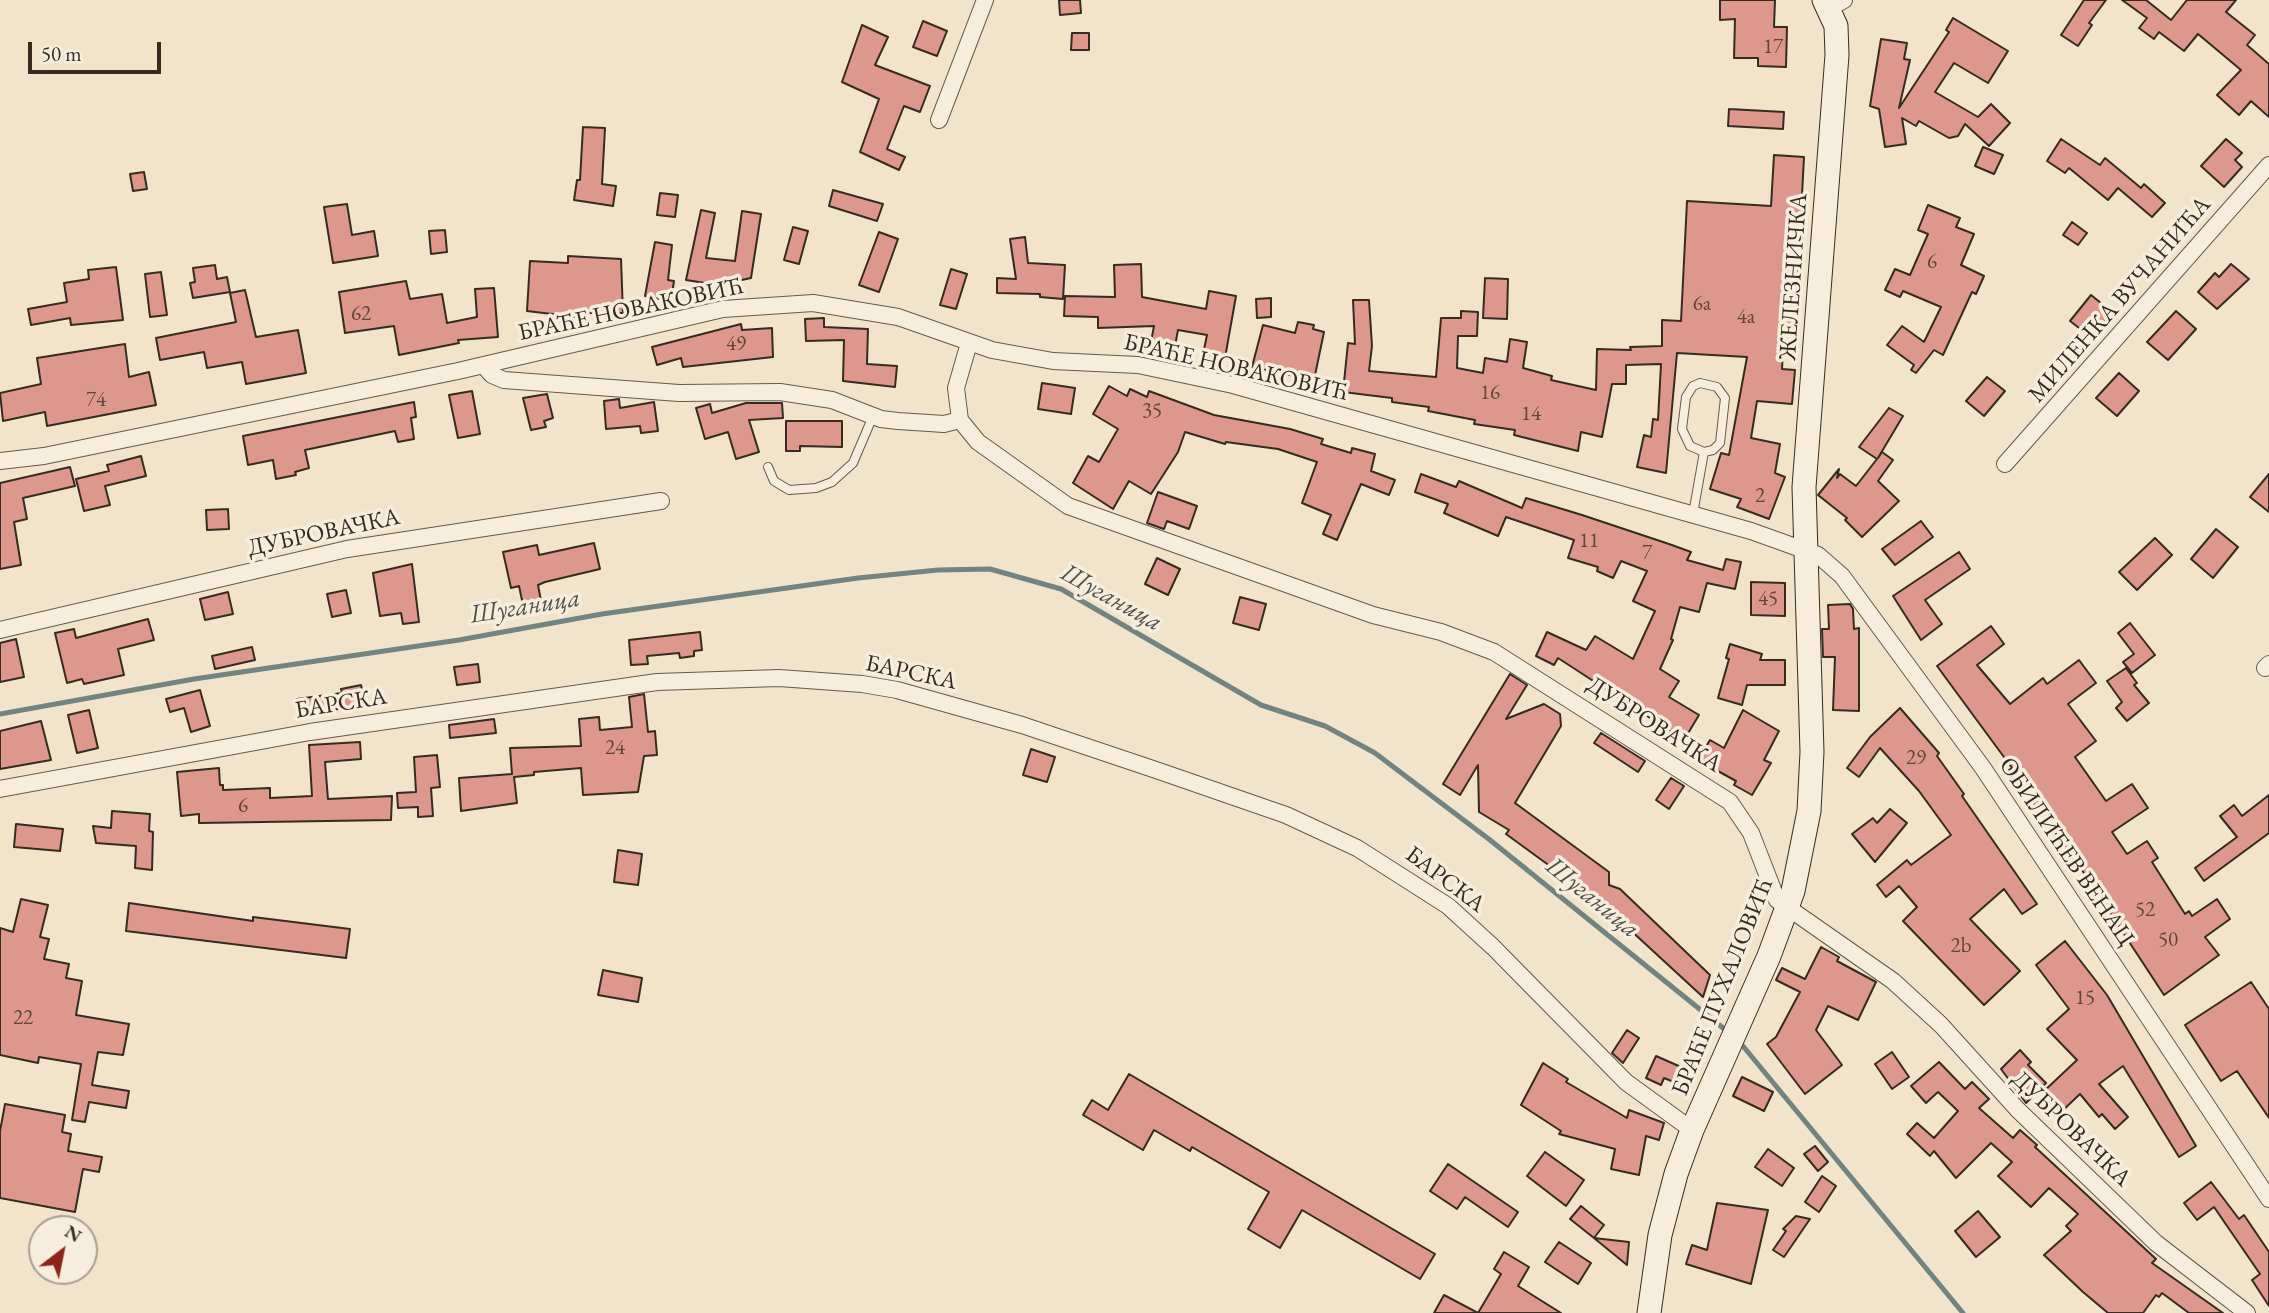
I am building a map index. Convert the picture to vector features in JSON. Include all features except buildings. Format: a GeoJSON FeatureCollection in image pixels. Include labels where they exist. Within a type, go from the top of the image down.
{"type":"FeatureCollection","features":[{"type":"Feature","properties":{"kind":"main road","name":"ЖЕЛЕЗНИЧКА"},"geometry":{"type":"LineString","coordinates":[[1805,550],[1806,456],[1837,72],[1836,26],[1832,3]]}},
{"type":"Feature","properties":{"kind":"main road","name":"БРАЋЕ ПУХАЛОВИЋ"},"geometry":{"type":"LineString","coordinates":[[1649,1313],[1666,1209],[1692,1130],[1741,1023],[1787,908],[1805,840],[1812,752],[1805,550]]}},
{"type":"Feature","properties":{"kind":"street"},"geometry":{"type":"LineString","coordinates":[[939,120],[985,0]]}},
{"type":"Feature","properties":{"kind":"street","name":"МИЛЕНКА ВУЧАНИЋА"},"geometry":{"type":"LineString","coordinates":[[2006,464],[2269,165]]}},
{"type":"Feature","properties":{"kind":"street","name":"БРАЋЕ НОВАКОВИЋ"},"geometry":{"type":"LineString","coordinates":[[0,461],[69,451],[484,366],[723,309],[792,303],[830,304],[898,317],[992,351],[1053,360],[1138,365],[1233,385],[1693,515],[1805,550]]}},
{"type":"Feature","properties":{"kind":"street"},"geometry":{"type":"LineString","coordinates":[[960,420],[956,388],[969,343]]}},
{"type":"Feature","properties":{"kind":"street","name":"БРАЋЕ НОВАКОВИЋ"},"geometry":{"type":"LineString","coordinates":[[484,366],[492,375],[504,380],[678,393],[809,395],[898,422],[935,424],[960,420]]}},
{"type":"Feature","properties":{"kind":"street","name":"ДУБРОВАЧКА"},"geometry":{"type":"LineString","coordinates":[[960,420],[978,442],[993,454],[1069,506],[1364,612],[1463,639],[1521,667],[1730,802],[1752,833],[1773,896],[1893,981],[1941,1026],[2018,1110],[2156,1243],[2247,1313]]}},
{"type":"Feature","properties":{"kind":"street","name":"ДУБРОВАЧКА"},"geometry":{"type":"LineString","coordinates":[[0,630],[347,549],[661,501]]}},
{"type":"Feature","properties":{"kind":"street","name":"ОБИЛИЋЕВ ВЕНАЦ"},"geometry":{"type":"LineString","coordinates":[[1805,550],[1831,563],[1842,576],[1983,768],[2269,1199]]}},
{"type":"Feature","properties":{"kind":"street","name":"БАРСКА"},"geometry":{"type":"LineString","coordinates":[[0,789],[310,732],[657,682],[779,678],[862,684],[897,690],[1022,725],[1132,762],[1286,815],[1357,848],[1448,906],[1493,947],[1626,1082],[1692,1130]]}},
{"type":"Feature","properties":{"kind":"lane"},"geometry":{"type":"LineString","coordinates":[[1700,383],[1717,387],[1725,398],[1720,443],[1713,450],[1704,452],[1686,442],[1682,429],[1686,397],[1693,386],[1700,383]]}},
{"type":"Feature","properties":{"kind":"lane"},"geometry":{"type":"LineString","coordinates":[[768,467],[774,481],[789,490],[816,488],[832,482],[853,463],[873,416]]}},
{"type":"Feature","properties":{"kind":"lane"},"geometry":{"type":"LineString","coordinates":[[1693,515],[1704,452]]}},
{"type":"Feature","properties":{"kind":"waterway","name":"Шуганица"},"geometry":{"type":"LineString","coordinates":[[0,714],[194,679],[459,640],[602,614],[858,578],[938,570],[990,569],[1061,589],[1261,705],[1325,726],[1375,753],[1490,840],[1728,1032]]}},
{"type":"Feature","properties":{"kind":"waterway","name":"Шуганица"},"geometry":{"type":"LineString","coordinates":[[1738,1040],[1963,1313]]}}]}
